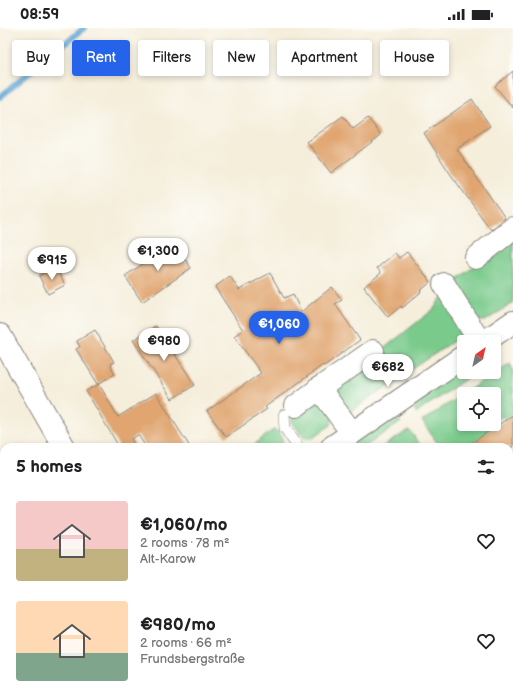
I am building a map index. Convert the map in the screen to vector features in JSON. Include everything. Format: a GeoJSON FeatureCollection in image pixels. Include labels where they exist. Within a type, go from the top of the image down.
{"type":"FeatureCollection","features":[{"type":"Feature","properties":{"kind":"street"},"geometry":{"type":"LineString","coordinates":[[476,258],[513,228]]}},
{"type":"Feature","properties":{"kind":"street"},"geometry":{"type":"LineString","coordinates":[[444,284],[476,335]]}},
{"type":"Feature","properties":{"kind":"street"},"geometry":{"type":"LineString","coordinates":[[494,335],[513,322]]}},
{"type":"Feature","properties":{"kind":"street"},"geometry":{"type":"LineString","coordinates":[[0,335],[62,443]]}},
{"type":"Feature","properties":{"kind":"street"},"geometry":{"type":"LineString","coordinates":[[290,410],[373,351]]}},
{"type":"Feature","properties":{"kind":"street"},"geometry":{"type":"LineString","coordinates":[[338,443],[457,361]]}},
{"type":"Feature","properties":{"kind":"street"},"geometry":{"type":"LineString","coordinates":[[319,388],[352,433]]}},
{"type":"Feature","properties":{"kind":"lane"},"geometry":{"type":"LineString","coordinates":[[290,410],[285,428],[295,443]]}},
{"type":"Feature","properties":{"kind":"green space"},"geometry":{"type":"Polygon","coordinates":[[[513,236],[513,303],[485,321],[473,320],[455,290],[459,278],[513,236]]]}},
{"type":"Feature","properties":{"kind":"green space"},"geometry":{"type":"Polygon","coordinates":[[[443,296],[463,326],[461,335],[457,335],[457,339],[351,411],[341,411],[332,386],[382,350],[434,309],[443,296]]]}},
{"type":"Feature","properties":{"kind":"green space"},"geometry":{"type":"Polygon","coordinates":[[[510,363],[513,370],[513,415],[506,420],[503,416],[501,417],[501,387],[474,387],[486,379],[501,379],[501,369],[510,363]]]}},
{"type":"Feature","properties":{"kind":"green space"},"geometry":{"type":"Polygon","coordinates":[[[457,370],[457,379],[466,379],[416,413],[414,404],[457,370]]]}},
{"type":"Feature","properties":{"kind":"green space"},"geometry":{"type":"Polygon","coordinates":[[[321,396],[333,415],[331,425],[312,438],[304,438],[292,422],[293,414],[321,396]]]}},
{"type":"Feature","properties":{"kind":"green space"},"geometry":{"type":"Polygon","coordinates":[[[457,398],[457,431],[490,431],[472,443],[437,443],[422,421],[457,398]]]}},
{"type":"Feature","properties":{"kind":"green space"},"geometry":{"type":"Polygon","coordinates":[[[390,414],[401,422],[370,443],[349,443],[390,414]]]}},
{"type":"Feature","properties":{"kind":"green space"},"geometry":{"type":"Polygon","coordinates":[[[273,430],[280,432],[283,443],[256,443],[273,430]]]}},
{"type":"Feature","properties":{"kind":"green space"},"geometry":{"type":"Polygon","coordinates":[[[409,430],[419,443],[388,443],[409,430]]]}},
{"type":"Feature","properties":{"kind":"building"},"geometry":{"type":"Polygon","coordinates":[[[513,71],[513,108],[495,86],[513,71]]]}},
{"type":"Feature","properties":{"kind":"building"},"geometry":{"type":"Polygon","coordinates":[[[472,99],[490,126],[457,149],[505,218],[491,230],[449,172],[424,133],[472,99]]]}},
{"type":"Feature","properties":{"kind":"building"},"geometry":{"type":"Polygon","coordinates":[[[343,116],[353,129],[368,118],[381,135],[331,173],[307,142],[343,116]]]}},
{"type":"Feature","properties":{"kind":"building"},"geometry":{"type":"Polygon","coordinates":[[[174,243],[191,268],[142,302],[125,276],[174,243]]]}},
{"type":"Feature","properties":{"kind":"building"},"geometry":{"type":"Polygon","coordinates":[[[407,252],[431,282],[402,308],[401,306],[388,317],[364,287],[381,273],[377,268],[395,253],[399,258],[407,252]]]}},
{"type":"Feature","properties":{"kind":"building"},"geometry":{"type":"Polygon","coordinates":[[[55,267],[65,285],[48,294],[39,276],[55,267]]]}},
{"type":"Feature","properties":{"kind":"building"},"geometry":{"type":"Polygon","coordinates":[[[270,273],[284,298],[293,294],[301,312],[332,287],[342,300],[335,304],[360,340],[324,366],[323,365],[265,407],[267,409],[226,437],[207,411],[261,373],[234,336],[243,330],[215,287],[230,276],[239,290],[270,273]]]}},
{"type":"Feature","properties":{"kind":"building"},"geometry":{"type":"Polygon","coordinates":[[[156,326],[195,385],[172,399],[133,340],[156,326]]]}},
{"type":"Feature","properties":{"kind":"building"},"geometry":{"type":"Polygon","coordinates":[[[95,330],[114,362],[110,364],[115,374],[98,384],[76,349],[80,347],[77,341],[95,330]]]}},
{"type":"Feature","properties":{"kind":"building"},"geometry":{"type":"Polygon","coordinates":[[[99,384],[118,417],[156,393],[187,443],[143,443],[138,435],[131,439],[134,443],[117,443],[86,391],[99,384]]]}},
{"type":"Feature","properties":{"kind":"building"},"geometry":{"type":"Polygon","coordinates":[[[513,415],[513,443],[472,443],[489,431],[501,431],[501,423],[513,415]]]}},
{"type":"Feature","properties":{"kind":"waterway"},"geometry":{"type":"LineString","coordinates":[[0,97],[84,28]]}}]}
